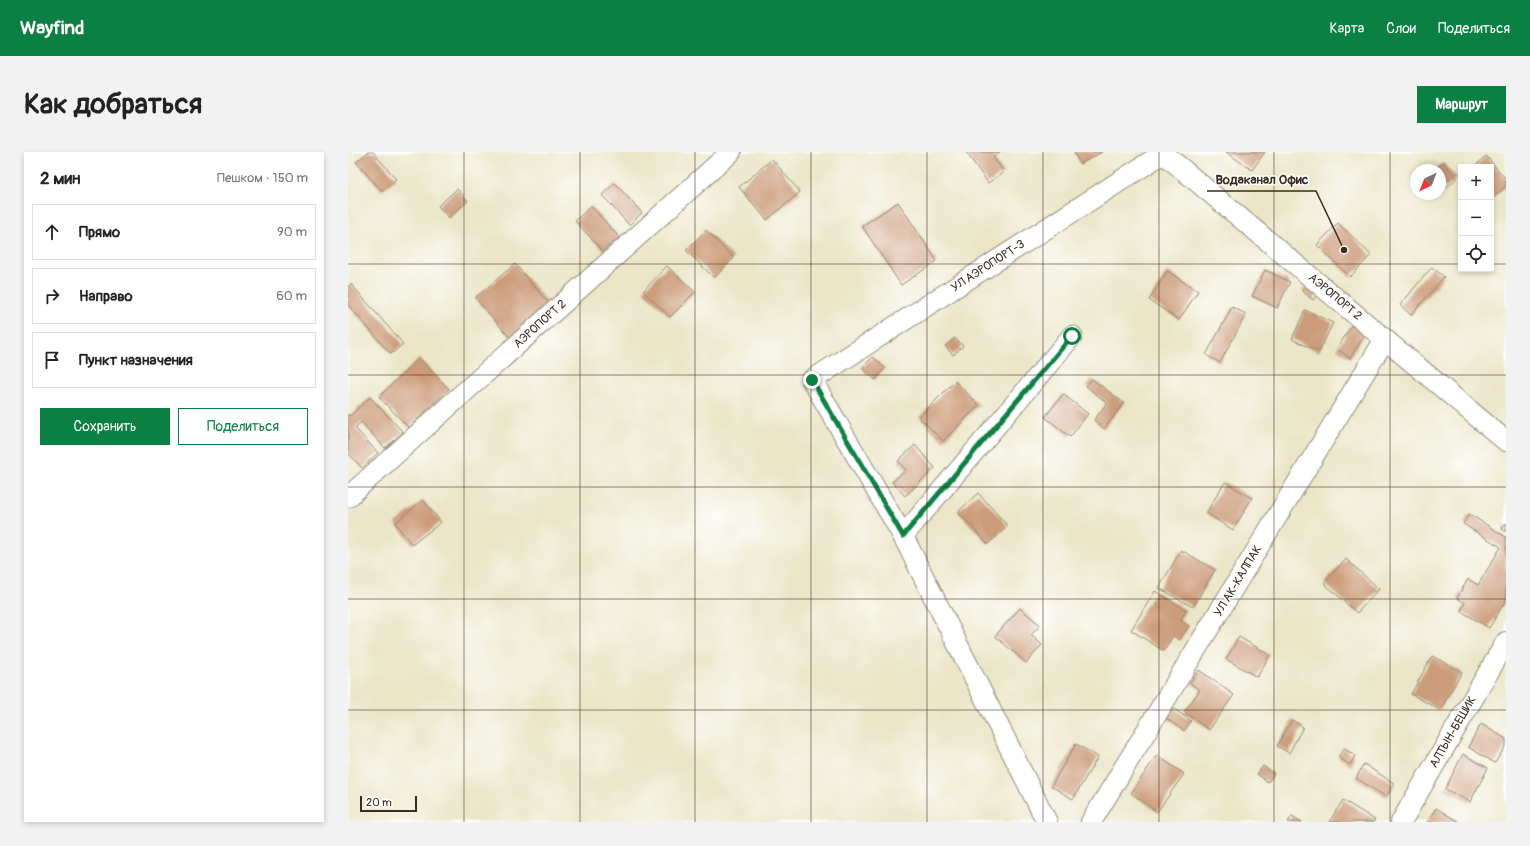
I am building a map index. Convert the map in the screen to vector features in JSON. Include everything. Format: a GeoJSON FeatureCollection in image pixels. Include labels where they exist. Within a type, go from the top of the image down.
{"type":"FeatureCollection","features":[{"type":"Feature","properties":{"kind":"street","name":"АЭРОПОРТ 2"},"geometry":{"type":"LineString","coordinates":[[348,497],[731,152]]}},
{"type":"Feature","properties":{"kind":"street","name":"АЭРОПОРТ 2"},"geometry":{"type":"LineString","coordinates":[[1164,152],[1506,441]]}},
{"type":"Feature","properties":{"kind":"street","name":"УЛ АЭРОПОРТ-3"},"geometry":{"type":"LineString","coordinates":[[903,536],[812,380],[1164,152]]}},
{"type":"Feature","properties":{"kind":"street"},"geometry":{"type":"LineString","coordinates":[[1047,822],[903,536],[1072,336]]}},
{"type":"Feature","properties":{"kind":"street","name":"УЛ АК-КАЛПАК"},"geometry":{"type":"LineString","coordinates":[[1091,822],[1385,339]]}},
{"type":"Feature","properties":{"kind":"street","name":"АЛТЫН-БЕШИК"},"geometry":{"type":"LineString","coordinates":[[1401,822],[1506,642]]}},
{"type":"Feature","properties":{"kind":"building"},"geometry":{"type":"Polygon","coordinates":[[[368,152],[373,152],[396,179],[382,191],[356,162],[368,152]]]}},
{"type":"Feature","properties":{"kind":"building"},"geometry":{"type":"Polygon","coordinates":[[[966,152],[1000,152],[993,157],[1004,172],[988,183],[966,152]]]}},
{"type":"Feature","properties":{"kind":"building"},"geometry":{"type":"Polygon","coordinates":[[[1074,152],[1102,152],[1080,164],[1074,152]]]}},
{"type":"Feature","properties":{"kind":"building"},"geometry":{"type":"Polygon","coordinates":[[[1226,152],[1265,152],[1252,170],[1226,152]]]}},
{"type":"Feature","properties":{"kind":"building"},"geometry":{"type":"Polygon","coordinates":[[[1486,156],[1493,164],[1477,164],[1486,156]]]}},
{"type":"Feature","properties":{"kind":"building"},"geometry":{"type":"Polygon","coordinates":[[[772,159],[800,192],[767,220],[739,187],[772,159]]]}},
{"type":"Feature","properties":{"kind":"building"},"geometry":{"type":"Polygon","coordinates":[[[1446,165],[1457,178],[1446,188],[1446,165]]]}},
{"type":"Feature","properties":{"kind":"building"},"geometry":{"type":"Polygon","coordinates":[[[1494,165],[1506,179],[1506,186],[1494,197],[1494,165]]]}},
{"type":"Feature","properties":{"kind":"building"},"geometry":{"type":"Polygon","coordinates":[[[615,183],[642,213],[629,225],[602,195],[615,183]]]}},
{"type":"Feature","properties":{"kind":"building"},"geometry":{"type":"Polygon","coordinates":[[[457,189],[468,201],[449,218],[438,206],[457,189]]]}},
{"type":"Feature","properties":{"kind":"building"},"geometry":{"type":"Polygon","coordinates":[[[898,202],[937,261],[901,285],[862,226],[898,202]]]}},
{"type":"Feature","properties":{"kind":"building"},"geometry":{"type":"Polygon","coordinates":[[[591,206],[619,237],[603,251],[575,221],[591,206]]]}},
{"type":"Feature","properties":{"kind":"building"},"geometry":{"type":"Polygon","coordinates":[[[1338,223],[1371,255],[1350,277],[1317,245],[1338,223]]]}},
{"type":"Feature","properties":{"kind":"building"},"geometry":{"type":"Polygon","coordinates":[[[706,230],[734,258],[714,278],[686,250],[706,230]]]}},
{"type":"Feature","properties":{"kind":"building"},"geometry":{"type":"Polygon","coordinates":[[[515,264],[551,306],[512,340],[475,298],[515,264]]]}},
{"type":"Feature","properties":{"kind":"building"},"geometry":{"type":"Polygon","coordinates":[[[667,266],[695,292],[670,317],[643,291],[667,266]]]}},
{"type":"Feature","properties":{"kind":"building"},"geometry":{"type":"Polygon","coordinates":[[[1432,267],[1444,277],[1411,315],[1400,305],[1432,267]]]}},
{"type":"Feature","properties":{"kind":"building"},"geometry":{"type":"Polygon","coordinates":[[[1265,270],[1290,282],[1277,308],[1252,296],[1265,270]]]}},
{"type":"Feature","properties":{"kind":"building"},"geometry":{"type":"Polygon","coordinates":[[[1167,271],[1198,291],[1179,320],[1149,300],[1167,271]]]}},
{"type":"Feature","properties":{"kind":"building"},"geometry":{"type":"Polygon","coordinates":[[[1309,282],[1320,291],[1313,300],[1302,291],[1309,282]]]}},
{"type":"Feature","properties":{"kind":"building"},"geometry":{"type":"Polygon","coordinates":[[[351,284],[403,344],[391,354],[348,305],[348,287],[351,284]]]}},
{"type":"Feature","properties":{"kind":"building"},"geometry":{"type":"Polygon","coordinates":[[[1232,307],[1246,314],[1220,363],[1206,355],[1232,307]]]}},
{"type":"Feature","properties":{"kind":"building"},"geometry":{"type":"Polygon","coordinates":[[[1305,310],[1333,323],[1319,352],[1292,339],[1305,310]]]}},
{"type":"Feature","properties":{"kind":"building"},"geometry":{"type":"Polygon","coordinates":[[[1354,321],[1368,330],[1350,358],[1337,349],[1354,321]]]}},
{"type":"Feature","properties":{"kind":"building"},"geometry":{"type":"Polygon","coordinates":[[[955,338],[963,346],[953,355],[945,346],[955,338]]]}},
{"type":"Feature","properties":{"kind":"building"},"geometry":{"type":"Polygon","coordinates":[[[873,357],[885,368],[875,380],[862,368],[873,357]]]}},
{"type":"Feature","properties":{"kind":"building"},"geometry":{"type":"Polygon","coordinates":[[[419,358],[449,389],[409,428],[379,397],[419,358]]]}},
{"type":"Feature","properties":{"kind":"building"},"geometry":{"type":"Polygon","coordinates":[[[1092,379],[1124,403],[1104,429],[1094,420],[1107,403],[1086,386],[1092,379]]]}},
{"type":"Feature","properties":{"kind":"building"},"geometry":{"type":"Polygon","coordinates":[[[955,381],[979,405],[943,441],[919,417],[955,381]]]}},
{"type":"Feature","properties":{"kind":"building"},"geometry":{"type":"Polygon","coordinates":[[[1063,394],[1088,414],[1070,437],[1045,417],[1063,394]]]}},
{"type":"Feature","properties":{"kind":"building"},"geometry":{"type":"Polygon","coordinates":[[[370,397],[403,432],[385,448],[361,422],[355,428],[378,453],[362,468],[348,453],[348,414],[350,416],[370,397]]]}},
{"type":"Feature","properties":{"kind":"building"},"geometry":{"type":"Polygon","coordinates":[[[915,445],[935,468],[905,496],[892,482],[906,470],[898,461],[915,445]]]}},
{"type":"Feature","properties":{"kind":"building"},"geometry":{"type":"Polygon","coordinates":[[[1225,482],[1252,498],[1233,530],[1206,513],[1225,482]]]}},
{"type":"Feature","properties":{"kind":"building"},"geometry":{"type":"Polygon","coordinates":[[[978,493],[1008,526],[988,544],[958,512],[978,493]]]}},
{"type":"Feature","properties":{"kind":"building"},"geometry":{"type":"Polygon","coordinates":[[[423,500],[441,522],[412,545],[395,523],[423,500]]]}},
{"type":"Feature","properties":{"kind":"building"},"geometry":{"type":"Polygon","coordinates":[[[1469,514],[1506,537],[1506,600],[1489,628],[1461,611],[1465,603],[1457,598],[1468,579],[1478,585],[1501,547],[1463,524],[1469,514]]]}},
{"type":"Feature","properties":{"kind":"building"},"geometry":{"type":"Polygon","coordinates":[[[1506,523],[1506,532],[1502,529],[1506,523]]]}},
{"type":"Feature","properties":{"kind":"building"},"geometry":{"type":"Polygon","coordinates":[[[1181,550],[1215,570],[1193,607],[1159,588],[1181,550]]]}},
{"type":"Feature","properties":{"kind":"building"},"geometry":{"type":"Polygon","coordinates":[[[1346,559],[1379,589],[1357,613],[1324,583],[1346,559]]]}},
{"type":"Feature","properties":{"kind":"building"},"geometry":{"type":"Polygon","coordinates":[[[1155,591],[1186,610],[1180,620],[1189,626],[1180,640],[1173,636],[1164,651],[1131,630],[1155,591]]]}},
{"type":"Feature","properties":{"kind":"building"},"geometry":{"type":"Polygon","coordinates":[[[1020,608],[1040,625],[1031,635],[1042,645],[1026,663],[995,636],[1020,608]]]}},
{"type":"Feature","properties":{"kind":"building"},"geometry":{"type":"Polygon","coordinates":[[[1239,637],[1270,655],[1257,677],[1226,659],[1239,637]]]}},
{"type":"Feature","properties":{"kind":"building"},"geometry":{"type":"Polygon","coordinates":[[[1432,656],[1462,672],[1440,710],[1411,694],[1432,656]]]}},
{"type":"Feature","properties":{"kind":"building"},"geometry":{"type":"Polygon","coordinates":[[[1199,670],[1234,695],[1209,730],[1184,712],[1200,690],[1190,683],[1199,670]]]}},
{"type":"Feature","properties":{"kind":"building"},"geometry":{"type":"Polygon","coordinates":[[[1173,708],[1191,721],[1184,731],[1166,718],[1173,708]]]}},
{"type":"Feature","properties":{"kind":"building"},"geometry":{"type":"Polygon","coordinates":[[[1292,720],[1303,727],[1289,753],[1277,746],[1292,720]]]}},
{"type":"Feature","properties":{"kind":"building"},"geometry":{"type":"Polygon","coordinates":[[[1481,724],[1506,739],[1506,745],[1495,763],[1468,747],[1481,724]]]}},
{"type":"Feature","properties":{"kind":"building"},"geometry":{"type":"Polygon","coordinates":[[[1076,744],[1098,757],[1073,799],[1051,786],[1076,744]]]}},
{"type":"Feature","properties":{"kind":"building"},"geometry":{"type":"Polygon","coordinates":[[[1344,748],[1355,756],[1350,765],[1338,757],[1344,748]]]}},
{"type":"Feature","properties":{"kind":"building"},"geometry":{"type":"Polygon","coordinates":[[[1463,754],[1488,768],[1470,802],[1445,789],[1463,754]]]}},
{"type":"Feature","properties":{"kind":"building"},"geometry":{"type":"Polygon","coordinates":[[[1157,755],[1184,774],[1157,812],[1131,793],[1157,755]]]}},
{"type":"Feature","properties":{"kind":"building"},"geometry":{"type":"Polygon","coordinates":[[[1364,764],[1395,784],[1386,797],[1356,778],[1364,764]]]}},
{"type":"Feature","properties":{"kind":"building"},"geometry":{"type":"Polygon","coordinates":[[[1263,766],[1274,774],[1268,782],[1257,774],[1263,766]]]}},
{"type":"Feature","properties":{"kind":"building"},"geometry":{"type":"Polygon","coordinates":[[[1343,800],[1375,820],[1373,822],[1329,822],[1343,800]]]}},
{"type":"Feature","properties":{"kind":"building"},"geometry":{"type":"Polygon","coordinates":[[[1436,808],[1459,822],[1427,822],[1436,808]]]}},
{"type":"Feature","properties":{"kind":"building"},"geometry":{"type":"Polygon","coordinates":[[[1292,816],[1302,822],[1288,822],[1292,816]]]}},
{"type":"Feature","properties":{"kind":"place","name":"Водаканал Офис"},"geometry":{"type":"Point","coordinates":[1344,250]}},
{"type":"Feature","properties":{"kind":"route"},"geometry":{"type":"LineString","coordinates":[[812,380],[903,536],[1072,336]]}}]}
